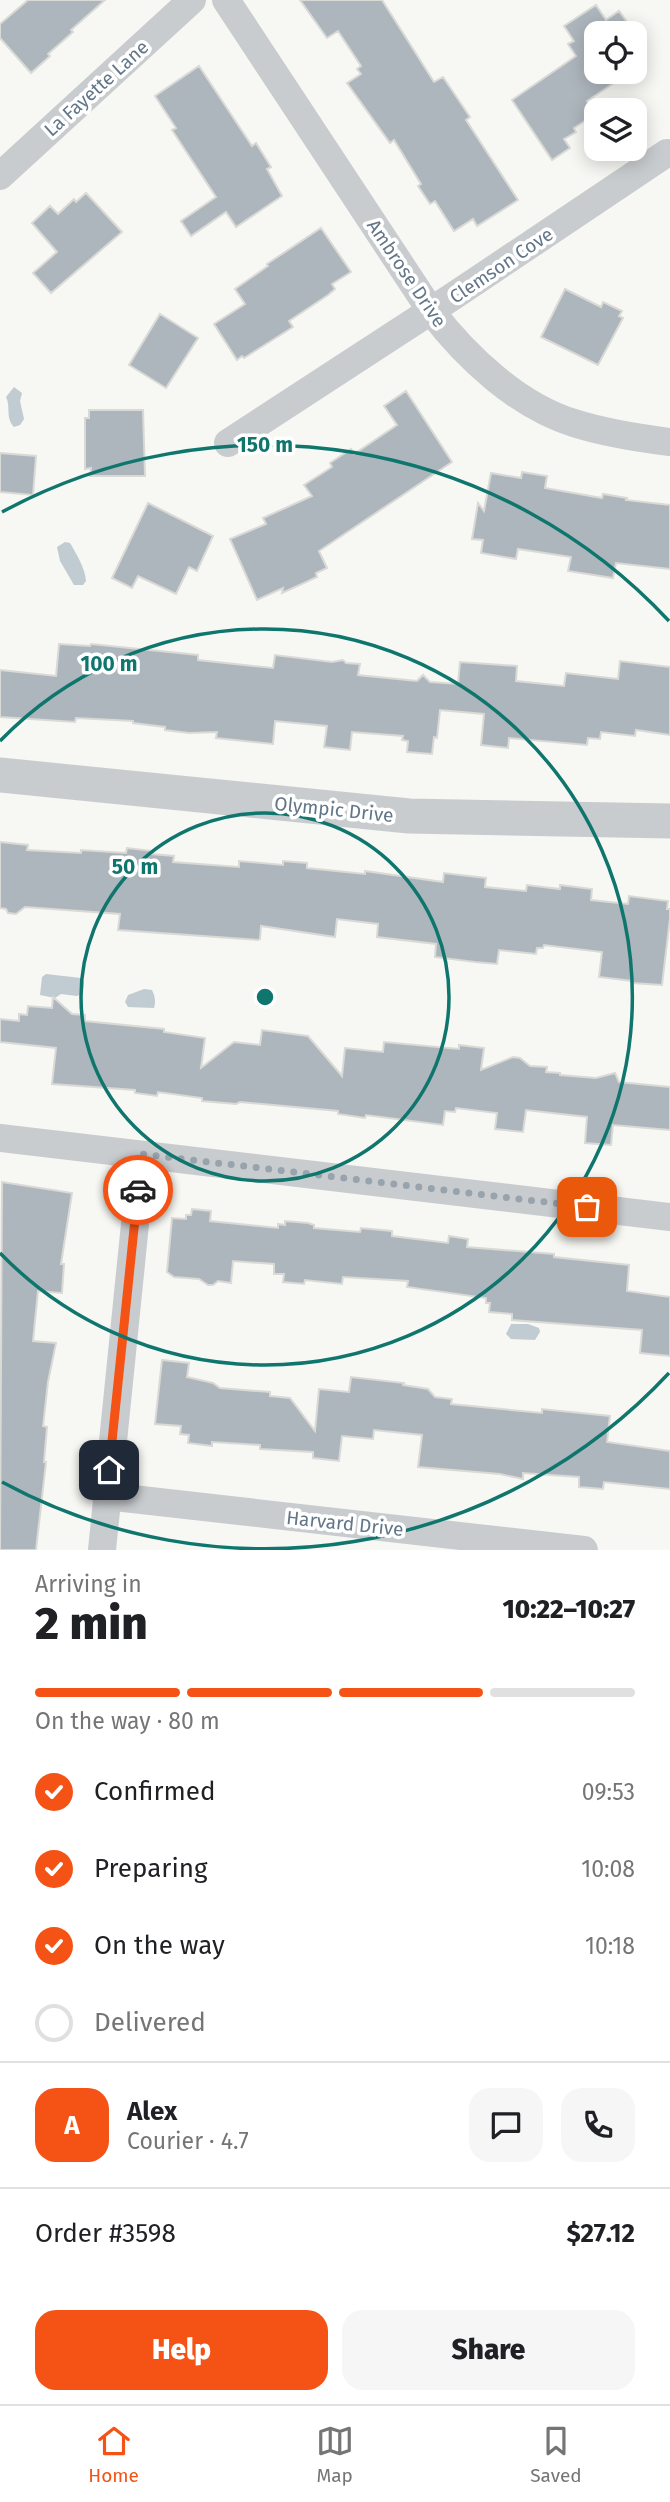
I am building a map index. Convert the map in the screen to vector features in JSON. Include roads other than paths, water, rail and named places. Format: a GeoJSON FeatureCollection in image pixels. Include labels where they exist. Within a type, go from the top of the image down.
{"type":"FeatureCollection","features":[{"type":"Feature","properties":{"kind":"street","name":"La Fayette Lane"},"geometry":{"type":"LineString","coordinates":[[0,176],[192,0]]}},
{"type":"Feature","properties":{"kind":"street","name":"Ambrose Drive"},"geometry":{"type":"LineString","coordinates":[[226,0],[431,311],[454,341],[505,386],[572,423],[632,437],[670,442]]}},
{"type":"Feature","properties":{"kind":"street","name":"Clemson Cove"},"geometry":{"type":"LineString","coordinates":[[229,443],[667,153]]}},
{"type":"Feature","properties":{"kind":"street","name":"Olympic Drive"},"geometry":{"type":"LineString","coordinates":[[0,775],[409,816],[670,821]]}},
{"type":"Feature","properties":{"kind":"street"},"geometry":{"type":"LineString","coordinates":[[0,1138],[670,1217]]}},
{"type":"Feature","properties":{"kind":"street"},"geometry":{"type":"LineString","coordinates":[[102,1550],[142,1154]]}},
{"type":"Feature","properties":{"kind":"street","name":"Harvard Drive"},"geometry":{"type":"LineString","coordinates":[[106,1496],[584,1550]]}}]}
